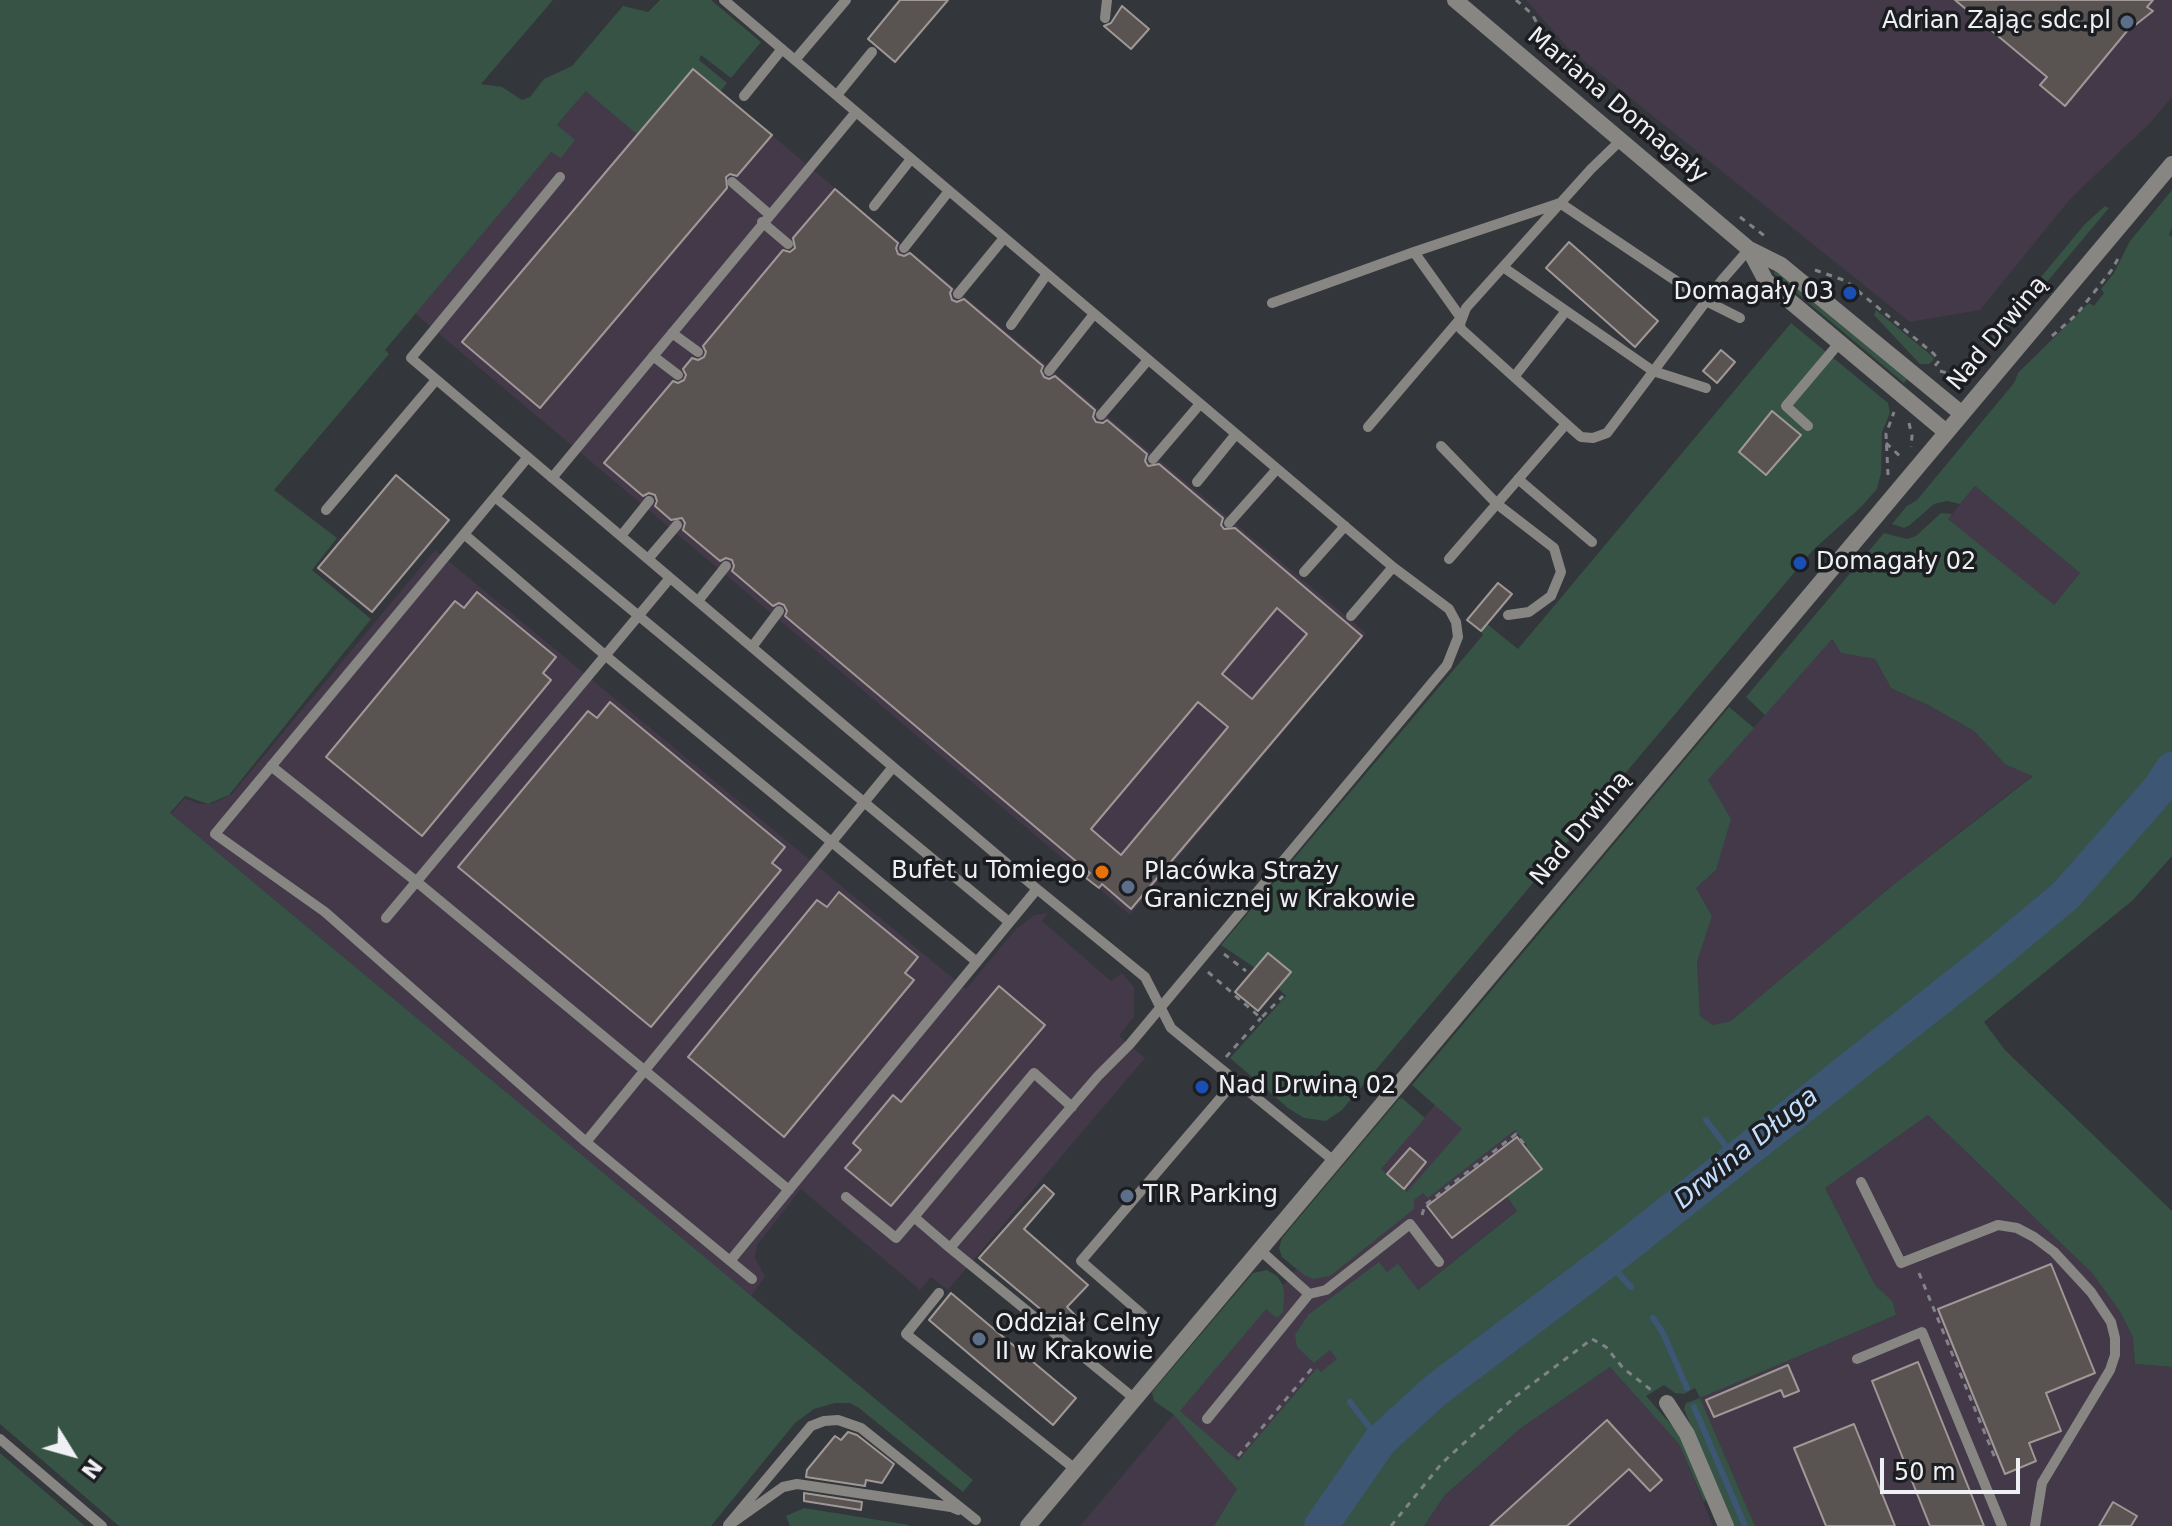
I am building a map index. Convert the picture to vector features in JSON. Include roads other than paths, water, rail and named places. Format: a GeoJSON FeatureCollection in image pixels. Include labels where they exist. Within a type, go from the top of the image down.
{"type":"FeatureCollection","features":[{"type":"Feature","properties":{"kind":"street","name":"Mariana Domagały"},"geometry":{"type":"LineString","coordinates":[[1455,0],[1749,249],[1781,265],[1962,414]]}},
{"type":"Feature","properties":{"kind":"street","name":"Nad Drwiną"},"geometry":{"type":"LineString","coordinates":[[1028,1526],[2172,164]]}},
{"type":"Feature","properties":{"kind":"street","name":"Mariana Domagały"},"geometry":{"type":"LineString","coordinates":[[1749,249],[1766,281],[1946,432]]}},
{"type":"Feature","properties":{"kind":"street"},"geometry":{"type":"LineString","coordinates":[[1667,1403],[1687,1434],[1726,1526]]}},
{"type":"Feature","properties":{"kind":"lane"},"geometry":{"type":"LineString","coordinates":[[724,0],[1393,567],[1449,609],[1456,622],[1458,637],[1447,665],[1160,1007],[950,1248]]}},
{"type":"Feature","properties":{"kind":"lane"},"geometry":{"type":"LineString","coordinates":[[795,60],[846,0]]}},
{"type":"Feature","properties":{"kind":"lane"},"geometry":{"type":"LineString","coordinates":[[1105,18],[1107,0]]}},
{"type":"Feature","properties":{"kind":"lane"},"geometry":{"type":"LineString","coordinates":[[744,96],[782,49]]}},
{"type":"Feature","properties":{"kind":"lane"},"geometry":{"type":"LineString","coordinates":[[837,95],[872,52]]}},
{"type":"Feature","properties":{"kind":"lane"},"geometry":{"type":"LineString","coordinates":[[552,478],[856,112]]}},
{"type":"Feature","properties":{"kind":"lane"},"geometry":{"type":"LineString","coordinates":[[1368,427],[1461,318],[1466,308],[1621,140]]}},
{"type":"Feature","properties":{"kind":"lane"},"geometry":{"type":"LineString","coordinates":[[874,206],[911,159]]}},
{"type":"Feature","properties":{"kind":"lane"},"geometry":{"type":"LineString","coordinates":[[560,177],[411,358],[1145,977],[1171,1028],[1334,1161]]}},
{"type":"Feature","properties":{"kind":"lane"},"geometry":{"type":"LineString","coordinates":[[732,182],[788,244]]}},
{"type":"Feature","properties":{"kind":"lane"},"geometry":{"type":"LineString","coordinates":[[904,248],[949,191]]}},
{"type":"Feature","properties":{"kind":"lane"},"geometry":{"type":"LineString","coordinates":[[1272,303],[1560,203]]}},
{"type":"Feature","properties":{"kind":"lane"},"geometry":{"type":"LineString","coordinates":[[1560,203],[1706,301],[1740,318]]}},
{"type":"Feature","properties":{"kind":"lane"},"geometry":{"type":"LineString","coordinates":[[958,294],[1004,238]]}},
{"type":"Feature","properties":{"kind":"lane"},"geometry":{"type":"LineString","coordinates":[[1414,252],[1461,318],[1461,329],[1581,437],[1593,438],[1607,433],[1749,249]]}},
{"type":"Feature","properties":{"kind":"lane"},"geometry":{"type":"LineString","coordinates":[[1503,267],[1653,371],[1706,388]]}},
{"type":"Feature","properties":{"kind":"lane"},"geometry":{"type":"LineString","coordinates":[[1011,325],[1047,274]]}},
{"type":"Feature","properties":{"kind":"lane"},"geometry":{"type":"LineString","coordinates":[[1514,377],[1566,311]]}},
{"type":"Feature","properties":{"kind":"lane"},"geometry":{"type":"LineString","coordinates":[[1049,371],[1094,314]]}},
{"type":"Feature","properties":{"kind":"lane"},"geometry":{"type":"LineString","coordinates":[[672,333],[698,352]]}},
{"type":"Feature","properties":{"kind":"lane"},"geometry":{"type":"LineString","coordinates":[[1808,426],[1786,406],[1840,342]]}},
{"type":"Feature","properties":{"kind":"lane"},"geometry":{"type":"LineString","coordinates":[[653,356],[678,375]]}},
{"type":"Feature","properties":{"kind":"lane"},"geometry":{"type":"LineString","coordinates":[[1101,415],[1148,360]]}},
{"type":"Feature","properties":{"kind":"lane"},"geometry":{"type":"LineString","coordinates":[[326,510],[436,380]]}},
{"type":"Feature","properties":{"kind":"lane"},"geometry":{"type":"LineString","coordinates":[[1153,459],[1200,404]]}},
{"type":"Feature","properties":{"kind":"lane"},"geometry":{"type":"LineString","coordinates":[[1449,559],[1566,424]]}},
{"type":"Feature","properties":{"kind":"lane"},"geometry":{"type":"LineString","coordinates":[[1197,482],[1236,434]]}},
{"type":"Feature","properties":{"kind":"lane"},"geometry":{"type":"LineString","coordinates":[[1441,446],[1497,504],[1554,548],[1561,572],[1551,596],[1529,612],[1508,615]]}},
{"type":"Feature","properties":{"kind":"lane"},"geometry":{"type":"LineString","coordinates":[[528,457],[215,834],[325,912],[586,1142],[752,1279]]}},
{"type":"Feature","properties":{"kind":"lane"},"geometry":{"type":"LineString","coordinates":[[1229,523],[1277,469]]}},
{"type":"Feature","properties":{"kind":"lane"},"geometry":{"type":"LineString","coordinates":[[1518,479],[1592,542]]}},
{"type":"Feature","properties":{"kind":"lane"},"geometry":{"type":"LineString","coordinates":[[495,497],[1009,922]]}},
{"type":"Feature","properties":{"kind":"lane"},"geometry":{"type":"LineString","coordinates":[[621,536],[649,501]]}},
{"type":"Feature","properties":{"kind":"lane"},"geometry":{"type":"LineString","coordinates":[[648,559],[677,525]]}},
{"type":"Feature","properties":{"kind":"lane"},"geometry":{"type":"LineString","coordinates":[[1304,572],[1345,526]]}},
{"type":"Feature","properties":{"kind":"lane"},"geometry":{"type":"LineString","coordinates":[[464,534],[606,656],[977,962]]}},
{"type":"Feature","properties":{"kind":"lane"},"geometry":{"type":"LineString","coordinates":[[698,601],[726,566]]}},
{"type":"Feature","properties":{"kind":"lane"},"geometry":{"type":"LineString","coordinates":[[1351,616],[1393,567]]}},
{"type":"Feature","properties":{"kind":"lane"},"geometry":{"type":"LineString","coordinates":[[386,918],[670,578]]}},
{"type":"Feature","properties":{"kind":"lane"},"geometry":{"type":"LineString","coordinates":[[752,647],[779,611]]}},
{"type":"Feature","properties":{"kind":"lane"},"geometry":{"type":"LineString","coordinates":[[271,766],[417,882],[789,1190]]}},
{"type":"Feature","properties":{"kind":"lane"},"geometry":{"type":"LineString","coordinates":[[586,1142],[893,767]]}},
{"type":"Feature","properties":{"kind":"lane"},"geometry":{"type":"LineString","coordinates":[[730,1261],[1037,889]]}},
{"type":"Feature","properties":{"kind":"lane"},"geometry":{"type":"LineString","coordinates":[[846,1197],[896,1238],[1034,1073],[1072,1107]]}},
{"type":"Feature","properties":{"kind":"lane"},"geometry":{"type":"LineString","coordinates":[[1143,1315],[1081,1261],[1235,1081]]}},
{"type":"Feature","properties":{"kind":"lane"},"geometry":{"type":"LineString","coordinates":[[1861,1182],[1901,1263],[1998,1225],[2017,1228],[2054,1252],[2091,1292],[2111,1322],[2115,1355],[2110,1370],[2042,1483],[2035,1526]]}},
{"type":"Feature","properties":{"kind":"lane"},"geometry":{"type":"LineString","coordinates":[[914,1217],[1135,1399]]}},
{"type":"Feature","properties":{"kind":"lane"},"geometry":{"type":"LineString","coordinates":[[1207,1419],[1309,1294],[1326,1290],[1410,1224],[1439,1262]]}},
{"type":"Feature","properties":{"kind":"lane"},"geometry":{"type":"LineString","coordinates":[[1260,1250],[1309,1294]]}},
{"type":"Feature","properties":{"kind":"lane"},"geometry":{"type":"LineString","coordinates":[[939,1293],[906,1334],[1075,1469]]}},
{"type":"Feature","properties":{"kind":"lane"},"geometry":{"type":"LineString","coordinates":[[1857,1359],[1922,1332],[2002,1526]]}},
{"type":"Feature","properties":{"kind":"lane"},"geometry":{"type":"LineString","coordinates":[[728,1525],[811,1426],[838,1420],[861,1428],[976,1520]]}},
{"type":"Feature","properties":{"kind":"lane"},"geometry":{"type":"LineString","coordinates":[[0,1439],[102,1526]]}},
{"type":"Feature","properties":{"kind":"lane"},"geometry":{"type":"LineString","coordinates":[[728,1525],[783,1487],[797,1484],[951,1507],[987,1526]]}},
{"type":"Feature","properties":{"kind":"waterway","name":"Drwina Długa"},"geometry":{"type":"LineString","coordinates":[[1321,1526],[1380,1441],[1436,1390],[1607,1261],[2066,895],[2159,789],[2172,769]]}},
{"type":"Feature","properties":{"kind":"waterway"},"geometry":{"type":"LineString","coordinates":[[1706,1120],[1735,1158]]}},
{"type":"Feature","properties":{"kind":"waterway"},"geometry":{"type":"LineString","coordinates":[[1607,1261],[1631,1287]]}},
{"type":"Feature","properties":{"kind":"waterway"},"geometry":{"type":"LineString","coordinates":[[1653,1318],[1663,1333],[1687,1388]]}},
{"type":"Feature","properties":{"kind":"waterway"},"geometry":{"type":"LineString","coordinates":[[1350,1402],[1380,1441]]}},
{"type":"Feature","properties":{"kind":"waterway"},"geometry":{"type":"LineString","coordinates":[[1694,1407],[1745,1526]]}},
{"type":"Feature","properties":{"kind":"place","name":"Adrian Zając sdc.pl"},"geometry":{"type":"Point","coordinates":[2127,22]}},
{"type":"Feature","properties":{"kind":"place","name":"Domagały 03"},"geometry":{"type":"Point","coordinates":[1850,293]}},
{"type":"Feature","properties":{"kind":"place","name":"Domagały 02"},"geometry":{"type":"Point","coordinates":[1800,563]}},
{"type":"Feature","properties":{"kind":"place","name":"Bufet u Tomiego"},"geometry":{"type":"Point","coordinates":[1102,872]}},
{"type":"Feature","properties":{"kind":"place","name":"Placówka Straży Granicznej w Krakowie"},"geometry":{"type":"Point","coordinates":[1128,887]}},
{"type":"Feature","properties":{"kind":"place","name":"Nad Drwiną 02"},"geometry":{"type":"Point","coordinates":[1202,1087]}},
{"type":"Feature","properties":{"kind":"place","name":"TIR Parking"},"geometry":{"type":"Point","coordinates":[1127,1196]}},
{"type":"Feature","properties":{"kind":"place","name":"Oddział Celny II w Krakowie"},"geometry":{"type":"Point","coordinates":[979,1339]}}]}
